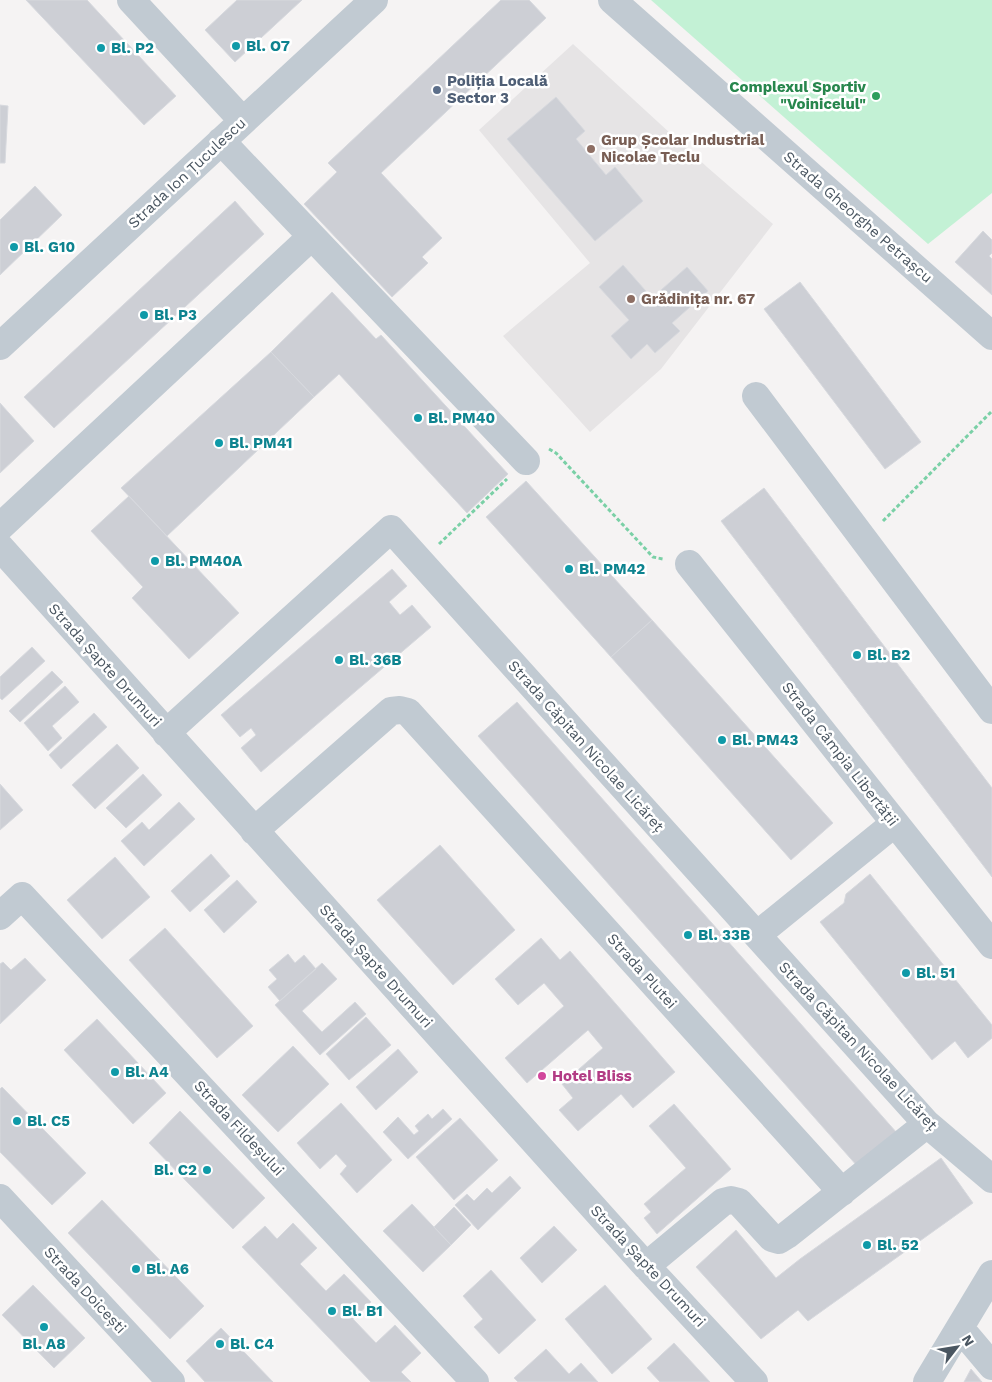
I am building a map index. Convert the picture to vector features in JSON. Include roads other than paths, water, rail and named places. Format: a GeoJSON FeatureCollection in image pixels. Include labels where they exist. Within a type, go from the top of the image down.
{"type":"FeatureCollection","features":[{"type":"Feature","properties":{"kind":"street"},"geometry":{"type":"LineString","coordinates":[[131,0],[243,121]]}},
{"type":"Feature","properties":{"kind":"street","name":"Strada Ion Țuculescu"},"geometry":{"type":"LineString","coordinates":[[0,346],[374,0]]}},
{"type":"Feature","properties":{"kind":"street","name":"Strada Gheorghe Petrașcu"},"geometry":{"type":"LineString","coordinates":[[612,0],[992,336]]}},
{"type":"Feature","properties":{"kind":"street"},"geometry":{"type":"LineString","coordinates":[[221,142],[526,461]]}},
{"type":"Feature","properties":{"kind":"street"},"geometry":{"type":"LineString","coordinates":[[0,527],[311,237]]}},
{"type":"Feature","properties":{"kind":"street"},"geometry":{"type":"LineString","coordinates":[[756,396],[992,710]]}},
{"type":"Feature","properties":{"kind":"street","name":"Strada Căpitan Nicolae Licăreț"},"geometry":{"type":"LineString","coordinates":[[166,733],[391,530],[927,1124],[992,1179]]}},
{"type":"Feature","properties":{"kind":"street","name":"Strada Șapte Drumuri"},"geometry":{"type":"LineString","coordinates":[[0,548],[646,1266],[754,1382]]}},
{"type":"Feature","properties":{"kind":"street","name":"Strada Câmpia Libertății"},"geometry":{"type":"LineString","coordinates":[[689,564],[992,945]]}},
{"type":"Feature","properties":{"kind":"street","name":"Strada Plutei"},"geometry":{"type":"LineString","coordinates":[[254,832],[391,711],[400,710],[408,712],[842,1192]]}},
{"type":"Feature","properties":{"kind":"street"},"geometry":{"type":"LineString","coordinates":[[756,935],[895,823]]}},
{"type":"Feature","properties":{"kind":"street","name":"Strada Fildeșului"},"geometry":{"type":"LineString","coordinates":[[0,916],[22,896],[475,1382]]}},
{"type":"Feature","properties":{"kind":"street"},"geometry":{"type":"LineString","coordinates":[[646,1266],[723,1202],[731,1200],[739,1202],[772,1238],[779,1240],[787,1236],[927,1124]]}},
{"type":"Feature","properties":{"kind":"street","name":"Strada Doicești"},"geometry":{"type":"LineString","coordinates":[[0,1198],[171,1382]]}},
{"type":"Feature","properties":{"kind":"street"},"geometry":{"type":"LineString","coordinates":[[927,1382],[992,1274]]}},
{"type":"Feature","properties":{"kind":"street"},"geometry":{"type":"LineString","coordinates":[[960,1328],[992,1366]]}},
{"type":"Feature","properties":{"kind":"place","name":"Bl. O7"},"geometry":{"type":"Point","coordinates":[236,46]}},
{"type":"Feature","properties":{"kind":"place","name":"Bl. P2"},"geometry":{"type":"Point","coordinates":[101,48]}},
{"type":"Feature","properties":{"kind":"place","name":"Poliția Locală Sector 3"},"geometry":{"type":"Point","coordinates":[437,90]}},
{"type":"Feature","properties":{"kind":"place","name":"Complexul Sportiv \"Voinicelul\""},"geometry":{"type":"Point","coordinates":[876,96]}},
{"type":"Feature","properties":{"kind":"place","name":"Grup Școlar Industrial Nicolae Teclu"},"geometry":{"type":"Point","coordinates":[591,149]}},
{"type":"Feature","properties":{"kind":"place","name":"Bl. G10"},"geometry":{"type":"Point","coordinates":[14,247]}},
{"type":"Feature","properties":{"kind":"place","name":"Grădinița nr. 67"},"geometry":{"type":"Point","coordinates":[631,299]}},
{"type":"Feature","properties":{"kind":"place","name":"Bl. P3"},"geometry":{"type":"Point","coordinates":[144,315]}},
{"type":"Feature","properties":{"kind":"place","name":"Bl. PM40"},"geometry":{"type":"Point","coordinates":[418,418]}},
{"type":"Feature","properties":{"kind":"place","name":"Bl. PM41"},"geometry":{"type":"Point","coordinates":[219,443]}},
{"type":"Feature","properties":{"kind":"place","name":"Bl. PM40A"},"geometry":{"type":"Point","coordinates":[155,561]}},
{"type":"Feature","properties":{"kind":"place","name":"Bl. PM42"},"geometry":{"type":"Point","coordinates":[569,569]}},
{"type":"Feature","properties":{"kind":"place","name":"Bl. B2"},"geometry":{"type":"Point","coordinates":[857,655]}},
{"type":"Feature","properties":{"kind":"place","name":"Bl. 36B"},"geometry":{"type":"Point","coordinates":[339,660]}},
{"type":"Feature","properties":{"kind":"place","name":"Bl. PM43"},"geometry":{"type":"Point","coordinates":[722,740]}},
{"type":"Feature","properties":{"kind":"place","name":"Bl. 33B"},"geometry":{"type":"Point","coordinates":[688,935]}},
{"type":"Feature","properties":{"kind":"place","name":"Bl. 51"},"geometry":{"type":"Point","coordinates":[906,973]}},
{"type":"Feature","properties":{"kind":"place","name":"Bl. A4"},"geometry":{"type":"Point","coordinates":[115,1072]}},
{"type":"Feature","properties":{"kind":"place","name":"Hotel Bliss"},"geometry":{"type":"Point","coordinates":[542,1076]}},
{"type":"Feature","properties":{"kind":"place","name":"Bl. C5"},"geometry":{"type":"Point","coordinates":[17,1121]}},
{"type":"Feature","properties":{"kind":"place","name":"Bl. C2"},"geometry":{"type":"Point","coordinates":[207,1170]}},
{"type":"Feature","properties":{"kind":"place","name":"Bl. 52"},"geometry":{"type":"Point","coordinates":[867,1245]}},
{"type":"Feature","properties":{"kind":"place","name":"Bl. A6"},"geometry":{"type":"Point","coordinates":[136,1269]}},
{"type":"Feature","properties":{"kind":"place","name":"Bl. B1"},"geometry":{"type":"Point","coordinates":[332,1311]}},
{"type":"Feature","properties":{"kind":"place","name":"Bl. A8"},"geometry":{"type":"Point","coordinates":[44,1327]}},
{"type":"Feature","properties":{"kind":"place","name":"Bl. C4"},"geometry":{"type":"Point","coordinates":[220,1344]}}]}
